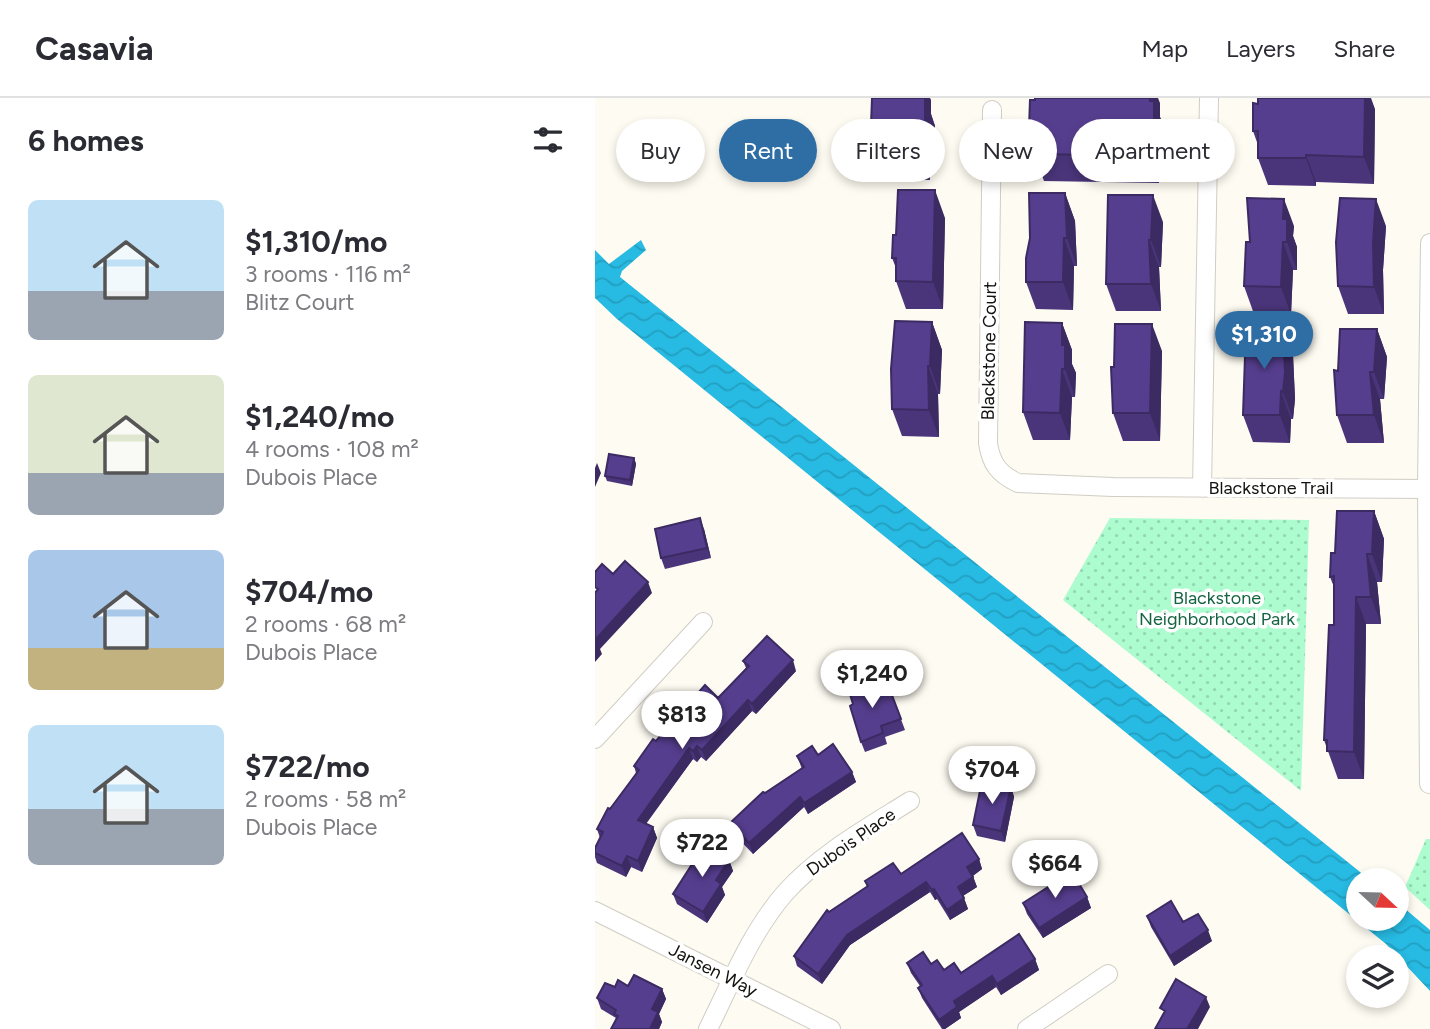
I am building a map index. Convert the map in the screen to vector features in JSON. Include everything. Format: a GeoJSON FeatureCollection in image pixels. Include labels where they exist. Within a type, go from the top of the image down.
{"type":"FeatureCollection","features":[{"type":"Feature","properties":{"kind":"street"},"geometry":{"type":"LineString","coordinates":[[1202,488],[1209,98]]}},
{"type":"Feature","properties":{"kind":"street","name":"Blackstone Court"},"geometry":{"type":"LineString","coordinates":[[992,110],[990,458],[1005,476],[1018,483],[1113,487]]}},
{"type":"Feature","properties":{"kind":"street"},"geometry":{"type":"LineString","coordinates":[[1429,784],[1430,243]]}},
{"type":"Feature","properties":{"kind":"street","name":"Blackstone Trail"},"geometry":{"type":"LineString","coordinates":[[1113,487],[1428,488]]}},
{"type":"Feature","properties":{"kind":"street"},"geometry":{"type":"LineString","coordinates":[[595,739],[703,622]]}},
{"type":"Feature","properties":{"kind":"street","name":"Dubois Place"},"geometry":{"type":"LineString","coordinates":[[708,1029],[761,926],[785,894],[813,866],[910,801]]}},
{"type":"Feature","properties":{"kind":"street","name":"Jansen Way"},"geometry":{"type":"LineString","coordinates":[[595,911],[831,1029]]}},
{"type":"Feature","properties":{"kind":"street"},"geometry":{"type":"LineString","coordinates":[[1027,1029],[1108,974]]}},
{"type":"Feature","properties":{"kind":"green space","name":"Blackstone Neighborhood Park"},"geometry":{"type":"Polygon","coordinates":[[[1110,518],[1309,520],[1301,791],[1063,600],[1110,518]]]}},
{"type":"Feature","properties":{"kind":"green space"},"geometry":{"type":"Polygon","coordinates":[[[1426,839],[1430,839],[1430,910],[1409,891],[1409,878],[1426,839]]]}},
{"type":"Feature","properties":{"kind":"water"},"geometry":{"type":"Polygon","coordinates":[[[641,240],[646,250],[622,271],[620,277],[1355,868],[1346,868],[1346,911],[617,319],[595,298],[595,250],[609,264],[641,240]]]}},
{"type":"Feature","properties":{"kind":"water"},"geometry":{"type":"Polygon","coordinates":[[[1409,912],[1430,930],[1430,991],[1409,969],[1409,945],[1386,944],[1370,931],[1409,931],[1409,912]]]}},
{"type":"Feature","properties":{"kind":"building"},"geometry":{"type":"Polygon","coordinates":[[[872,98],[925,98],[925,119],[871,119],[872,98]]]}},
{"type":"Feature","properties":{"kind":"building"},"geometry":{"type":"Polygon","coordinates":[[[1150,98],[1150,101],[1154,101],[1154,119],[1071,119],[1071,155],[1057,154],[1057,119],[1029,119],[1030,100],[1150,98]]]}},
{"type":"Feature","properties":{"kind":"building"},"geometry":{"type":"Polygon","coordinates":[[[1258,98],[1365,98],[1364,157],[1306,155],[1306,158],[1258,158],[1258,131],[1253,131],[1253,103],[1258,104],[1258,98]]]}},
{"type":"Feature","properties":{"kind":"building"},"geometry":{"type":"Polygon","coordinates":[[[898,190],[935,190],[933,282],[896,281],[896,258],[892,258],[898,190]]]}},
{"type":"Feature","properties":{"kind":"building"},"geometry":{"type":"Polygon","coordinates":[[[1029,193],[1065,193],[1067,238],[1064,238],[1063,282],[1026,282],[1026,258],[1030,238],[1029,193]]]}},
{"type":"Feature","properties":{"kind":"building"},"geometry":{"type":"Polygon","coordinates":[[[1108,195],[1153,195],[1149,240],[1151,284],[1106,284],[1108,195]]]}},
{"type":"Feature","properties":{"kind":"building"},"geometry":{"type":"Polygon","coordinates":[[[1247,198],[1284,199],[1283,219],[1287,219],[1287,242],[1283,242],[1281,287],[1244,286],[1246,242],[1250,242],[1247,198]]]}},
{"type":"Feature","properties":{"kind":"building"},"geometry":{"type":"Polygon","coordinates":[[[1340,198],[1376,199],[1374,287],[1338,286],[1336,242],[1340,198]]]}},
{"type":"Feature","properties":{"kind":"building"},"geometry":{"type":"Polygon","coordinates":[[[895,321],[932,322],[928,366],[929,410],[892,409],[891,369],[895,321]]]}},
{"type":"Feature","properties":{"kind":"building"},"geometry":{"type":"Polygon","coordinates":[[[1025,322],[1062,323],[1065,369],[1062,369],[1060,413],[1023,412],[1025,322]]]}},
{"type":"Feature","properties":{"kind":"building"},"geometry":{"type":"Polygon","coordinates":[[[1115,324],[1152,324],[1150,413],[1113,413],[1111,367],[1114,367],[1115,324]]]}},
{"type":"Feature","properties":{"kind":"building"},"geometry":{"type":"Polygon","coordinates":[[[1246,327],[1283,327],[1285,372],[1280,415],[1243,415],[1246,327]]]}},
{"type":"Feature","properties":{"kind":"building"},"geometry":{"type":"Polygon","coordinates":[[[1340,329],[1377,329],[1374,372],[1370,372],[1374,415],[1337,415],[1334,370],[1338,371],[1340,329]]]}},
{"type":"Feature","properties":{"kind":"building"},"geometry":{"type":"Polygon","coordinates":[[[609,454],[634,458],[630,480],[605,476],[609,454]]]}},
{"type":"Feature","properties":{"kind":"building"},"geometry":{"type":"Polygon","coordinates":[[[1337,511],[1374,511],[1372,554],[1367,554],[1371,597],[1356,597],[1354,752],[1327,751],[1327,740],[1324,740],[1329,625],[1334,625],[1331,553],[1335,553],[1337,511]]]}},
{"type":"Feature","properties":{"kind":"building"},"geometry":{"type":"Polygon","coordinates":[[[700,518],[707,548],[661,558],[655,529],[700,518]]]}},
{"type":"Feature","properties":{"kind":"building"},"geometry":{"type":"Polygon","coordinates":[[[625,561],[648,582],[595,640],[595,593],[598,589],[595,587],[595,572],[602,564],[613,574],[625,561]]]}},
{"type":"Feature","properties":{"kind":"building"},"geometry":{"type":"Polygon","coordinates":[[[767,636],[793,660],[752,704],[748,700],[702,750],[697,746],[693,751],[689,748],[638,820],[653,827],[638,861],[627,856],[622,866],[595,853],[603,832],[597,829],[608,808],[610,809],[639,770],[634,766],[653,739],[656,741],[705,685],[718,698],[749,666],[743,661],[767,636]]]}},
{"type":"Feature","properties":{"kind":"building"},"geometry":{"type":"Polygon","coordinates":[[[875,681],[879,694],[890,690],[901,719],[881,726],[883,733],[861,742],[850,706],[853,704],[849,691],[875,681]]]}},
{"type":"Feature","properties":{"kind":"building"},"geometry":{"type":"Polygon","coordinates":[[[833,744],[852,772],[804,803],[800,797],[749,843],[730,823],[763,792],[804,767],[797,756],[812,746],[818,755],[833,744]]]}},
{"type":"Feature","properties":{"kind":"building"},"geometry":{"type":"Polygon","coordinates":[[[982,781],[1011,787],[1001,831],[973,825],[982,781]]]}},
{"type":"Feature","properties":{"kind":"building"},"geometry":{"type":"Polygon","coordinates":[[[962,833],[979,859],[967,867],[973,877],[958,887],[964,898],[947,910],[934,889],[926,882],[847,935],[818,974],[794,956],[827,910],[829,912],[868,886],[865,881],[893,863],[901,874],[962,833]]]}},
{"type":"Feature","properties":{"kind":"building"},"geometry":{"type":"Polygon","coordinates":[[[705,844],[729,860],[716,880],[721,884],[703,912],[673,894],[705,844]]]}},
{"type":"Feature","properties":{"kind":"building"},"geometry":{"type":"Polygon","coordinates":[[[1072,872],[1087,897],[1039,928],[1023,903],[1072,872]]]}},
{"type":"Feature","properties":{"kind":"building"},"geometry":{"type":"Polygon","coordinates":[[[1171,901],[1183,922],[1198,914],[1208,930],[1170,956],[1147,916],[1171,901]]]}},
{"type":"Feature","properties":{"kind":"building"},"geometry":{"type":"Polygon","coordinates":[[[1019,934],[1035,959],[997,984],[992,976],[954,1001],[957,1007],[939,1020],[918,988],[922,985],[907,963],[923,952],[931,964],[937,960],[944,970],[954,963],[961,973],[1019,934]]]}},
{"type":"Feature","properties":{"kind":"building"},"geometry":{"type":"Polygon","coordinates":[[[634,975],[662,989],[652,1009],[658,1012],[650,1029],[611,1029],[618,1016],[614,1014],[616,1010],[597,998],[605,983],[615,987],[618,980],[628,986],[634,975]]]}},
{"type":"Feature","properties":{"kind":"building"},"geometry":{"type":"Polygon","coordinates":[[[1176,979],[1206,997],[1187,1029],[1155,1029],[1165,1011],[1160,1008],[1176,979]]]}}]}
